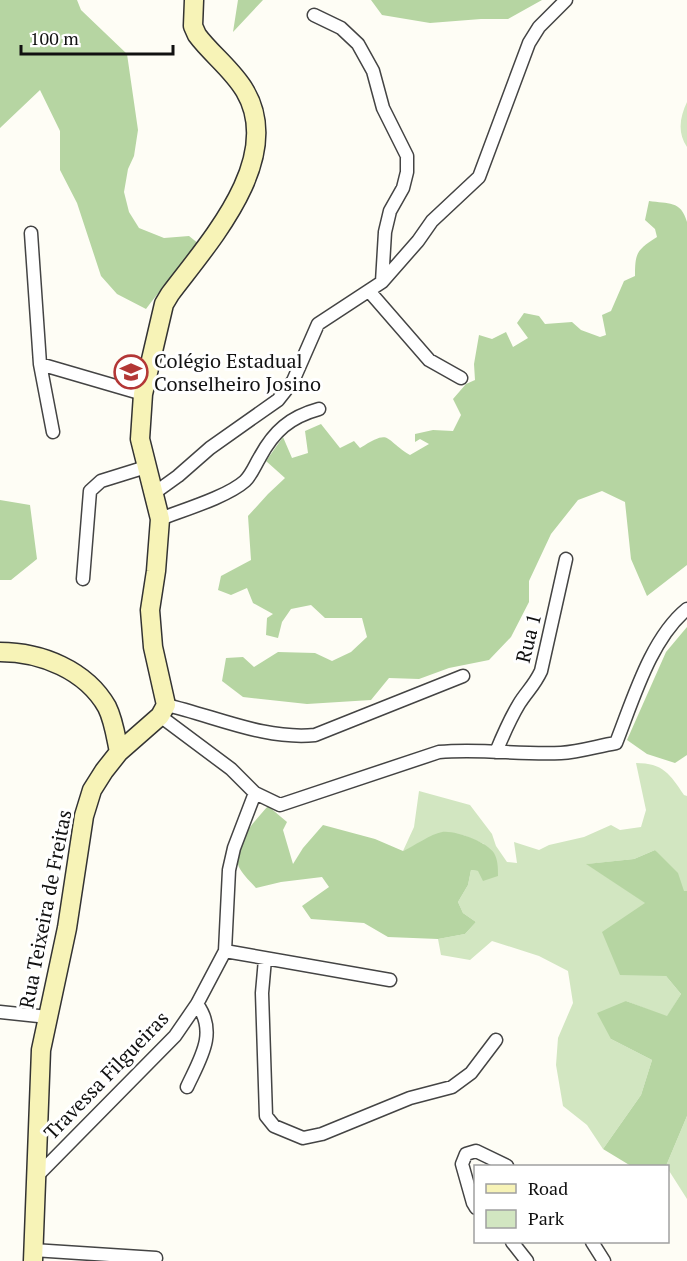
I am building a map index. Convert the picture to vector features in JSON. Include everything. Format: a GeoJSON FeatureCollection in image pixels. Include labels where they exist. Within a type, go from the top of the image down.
{"type":"FeatureCollection","features":[{"type":"Feature","properties":{"kind":"street"},"geometry":{"type":"LineString","coordinates":[[194,0],[193,26],[197,35],[244,89],[251,102],[257,131],[255,154],[234,206],[164,304],[143,394],[140,439],[160,519],[150,610],[163,711],[255,792],[280,805],[439,752],[467,749],[496,752],[564,753],[616,743],[659,642],[674,620],[687,609]]}},
{"type":"Feature","properties":{"kind":"street"},"geometry":{"type":"LineString","coordinates":[[153,494],[210,448],[278,400],[293,381],[318,324],[382,282],[418,241],[432,221],[479,177],[529,43],[539,27],[566,0]]}},
{"type":"Feature","properties":{"kind":"street"},"geometry":{"type":"LineString","coordinates":[[314,15],[341,28],[358,44],[372,71],[383,108],[406,156],[407,172],[404,188],[390,211],[385,232],[382,282]]}},
{"type":"Feature","properties":{"kind":"street"},"geometry":{"type":"LineString","coordinates":[[30,233],[40,364],[53,432]]}},
{"type":"Feature","properties":{"kind":"street"},"geometry":{"type":"LineString","coordinates":[[369,291],[421,352],[439,366],[461,378]]}},
{"type":"Feature","properties":{"kind":"street"},"geometry":{"type":"LineString","coordinates":[[40,364],[143,394]]}},
{"type":"Feature","properties":{"kind":"street"},"geometry":{"type":"LineString","coordinates":[[160,519],[237,487],[250,474],[274,433],[298,417],[319,409]]}},
{"type":"Feature","properties":{"kind":"street"},"geometry":{"type":"LineString","coordinates":[[83,579],[90,492],[101,481],[146,467]]}},
{"type":"Feature","properties":{"kind":"street","name":"Rua 1"},"geometry":{"type":"LineString","coordinates":[[496,752],[521,701],[534,686],[541,671],[566,560]]}},
{"type":"Feature","properties":{"kind":"street"},"geometry":{"type":"LineString","coordinates":[[0,652],[19,652],[38,656],[72,672],[88,684],[99,695],[108,710],[119,752]]}},
{"type":"Feature","properties":{"kind":"street"},"geometry":{"type":"LineString","coordinates":[[163,711],[268,733],[295,737],[315,735],[463,676]]}},
{"type":"Feature","properties":{"kind":"street","name":"Rua Teixeira de Freitas"},"geometry":{"type":"LineString","coordinates":[[33,1255],[41,1050],[68,928],[84,816],[92,790],[104,771],[119,752],[163,711]]}},
{"type":"Feature","properties":{"kind":"street","name":"Travessa Filgueiras"},"geometry":{"type":"LineString","coordinates":[[36,1176],[175,1036],[197,1004],[225,951],[229,870],[234,848],[255,792]]}},
{"type":"Feature","properties":{"kind":"street"},"geometry":{"type":"LineString","coordinates":[[225,951],[390,980]]}},
{"type":"Feature","properties":{"kind":"street"},"geometry":{"type":"LineString","coordinates":[[265,959],[262,993],[266,1116],[274,1126],[303,1138],[322,1134],[410,1098],[452,1088],[471,1073],[496,1040]]}},
{"type":"Feature","properties":{"kind":"street"},"geometry":{"type":"LineString","coordinates":[[187,1087],[207,1037],[206,1020],[197,1004]]}},
{"type":"Feature","properties":{"kind":"street"},"geometry":{"type":"LineString","coordinates":[[0,1012],[48,1017]]}},
{"type":"Feature","properties":{"kind":"street"},"geometry":{"type":"LineString","coordinates":[[474,1206],[462,1164],[466,1154],[476,1151],[503,1165]]}},
{"type":"Feature","properties":{"kind":"street"},"geometry":{"type":"LineString","coordinates":[[513,1243],[527,1261]]}},
{"type":"Feature","properties":{"kind":"street"},"geometry":{"type":"LineString","coordinates":[[593,1243],[604,1261]]}},
{"type":"Feature","properties":{"kind":"street"},"geometry":{"type":"LineString","coordinates":[[33,1255],[156,1258]]}},
{"type":"Feature","properties":{"kind":"green space"},"geometry":{"type":"Polygon","coordinates":[[[0,0],[77,0],[81,10],[127,54],[138,130],[134,156],[128,169],[124,192],[129,212],[139,228],[164,238],[189,236],[199,244],[146,309],[117,294],[101,276],[77,203],[60,170],[60,131],[40,90],[0,128],[0,0]]]}},
{"type":"Feature","properties":{"kind":"green space"},"geometry":{"type":"Polygon","coordinates":[[[238,0],[263,0],[233,32],[238,0]]]}},
{"type":"Feature","properties":{"kind":"green space"},"geometry":{"type":"Polygon","coordinates":[[[371,0],[542,0],[508,19],[430,23],[382,15],[371,0]]]}},
{"type":"Feature","properties":{"kind":"green space"},"geometry":{"type":"Polygon","coordinates":[[[687,102],[687,147],[682,136],[681,124],[687,102]]]}},
{"type":"Feature","properties":{"kind":"green space"},"geometry":{"type":"Polygon","coordinates":[[[649,201],[677,206],[687,222],[687,565],[647,596],[631,559],[625,502],[602,491],[578,500],[551,534],[529,581],[529,602],[511,637],[489,660],[449,668],[419,679],[389,678],[371,700],[307,704],[243,697],[222,681],[226,658],[243,657],[254,667],[278,652],[315,653],[332,661],[351,652],[367,637],[362,618],[325,618],[311,605],[291,609],[282,622],[278,638],[266,635],[267,618],[273,614],[253,603],[247,588],[231,595],[218,590],[221,576],[251,560],[248,516],[285,478],[266,461],[283,437],[292,458],[308,453],[305,431],[321,424],[340,448],[354,441],[360,448],[383,437],[391,440],[410,455],[429,444],[420,439],[415,442],[415,434],[433,430],[453,431],[461,415],[453,399],[466,384],[475,380],[474,364],[479,335],[492,339],[506,332],[513,347],[528,338],[517,323],[524,313],[539,316],[545,324],[572,322],[581,330],[600,337],[606,335],[602,315],[611,311],[624,281],[635,276],[638,252],[657,237],[655,229],[645,220],[649,201]]]}},
{"type":"Feature","properties":{"kind":"green space"},"geometry":{"type":"Polygon","coordinates":[[[0,500],[30,505],[37,559],[11,580],[0,580],[0,500]]]}},
{"type":"Feature","properties":{"kind":"green space"},"geometry":{"type":"Polygon","coordinates":[[[687,627],[687,755],[675,763],[647,754],[627,740],[666,652],[687,627]]]}},
{"type":"Feature","properties":{"kind":"green space"},"geometry":{"type":"Polygon","coordinates":[[[636,763],[653,765],[665,771],[687,796],[687,891],[684,892],[655,850],[634,859],[587,864],[646,903],[666,976],[681,994],[667,1017],[626,1001],[611,1039],[652,1060],[641,1095],[603,1149],[587,1125],[563,1106],[556,1065],[558,1038],[573,1003],[568,971],[539,956],[492,941],[470,960],[441,955],[438,939],[465,934],[476,922],[463,913],[458,902],[468,885],[471,870],[478,871],[484,844],[463,835],[443,832],[403,851],[414,827],[419,791],[470,805],[492,834],[496,846],[507,862],[517,863],[514,842],[539,850],[549,845],[584,837],[611,825],[620,830],[641,827],[646,810],[636,763]]]}},
{"type":"Feature","properties":{"kind":"green space"},"geometry":{"type":"Polygon","coordinates":[[[268,806],[287,822],[283,830],[293,864],[303,848],[323,825],[375,839],[403,851],[433,835],[448,832],[470,838],[490,849],[496,858],[498,876],[483,881],[478,871],[471,870],[468,885],[458,902],[463,913],[476,922],[465,934],[438,939],[388,937],[364,923],[311,919],[302,906],[329,887],[322,877],[281,882],[256,888],[240,869],[237,852],[240,844],[250,827],[268,806]]]}},
{"type":"Feature","properties":{"kind":"green space"},"geometry":{"type":"Polygon","coordinates":[[[655,850],[678,873],[684,891],[687,891],[687,1116],[666,1165],[629,1165],[603,1149],[641,1095],[652,1060],[611,1039],[597,1013],[626,1001],[667,1016],[681,994],[666,976],[620,975],[602,932],[645,903],[586,864],[634,859],[655,850]]]}},
{"type":"Feature","properties":{"kind":"green space"},"geometry":{"type":"Polygon","coordinates":[[[687,1116],[687,1199],[669,1171],[669,1165],[666,1165],[687,1116]]]}},
{"type":"Feature","properties":{"kind":"place","name":"Colégio Estadual Conselheiro Josino"},"geometry":{"type":"Point","coordinates":[131,372]}}]}
